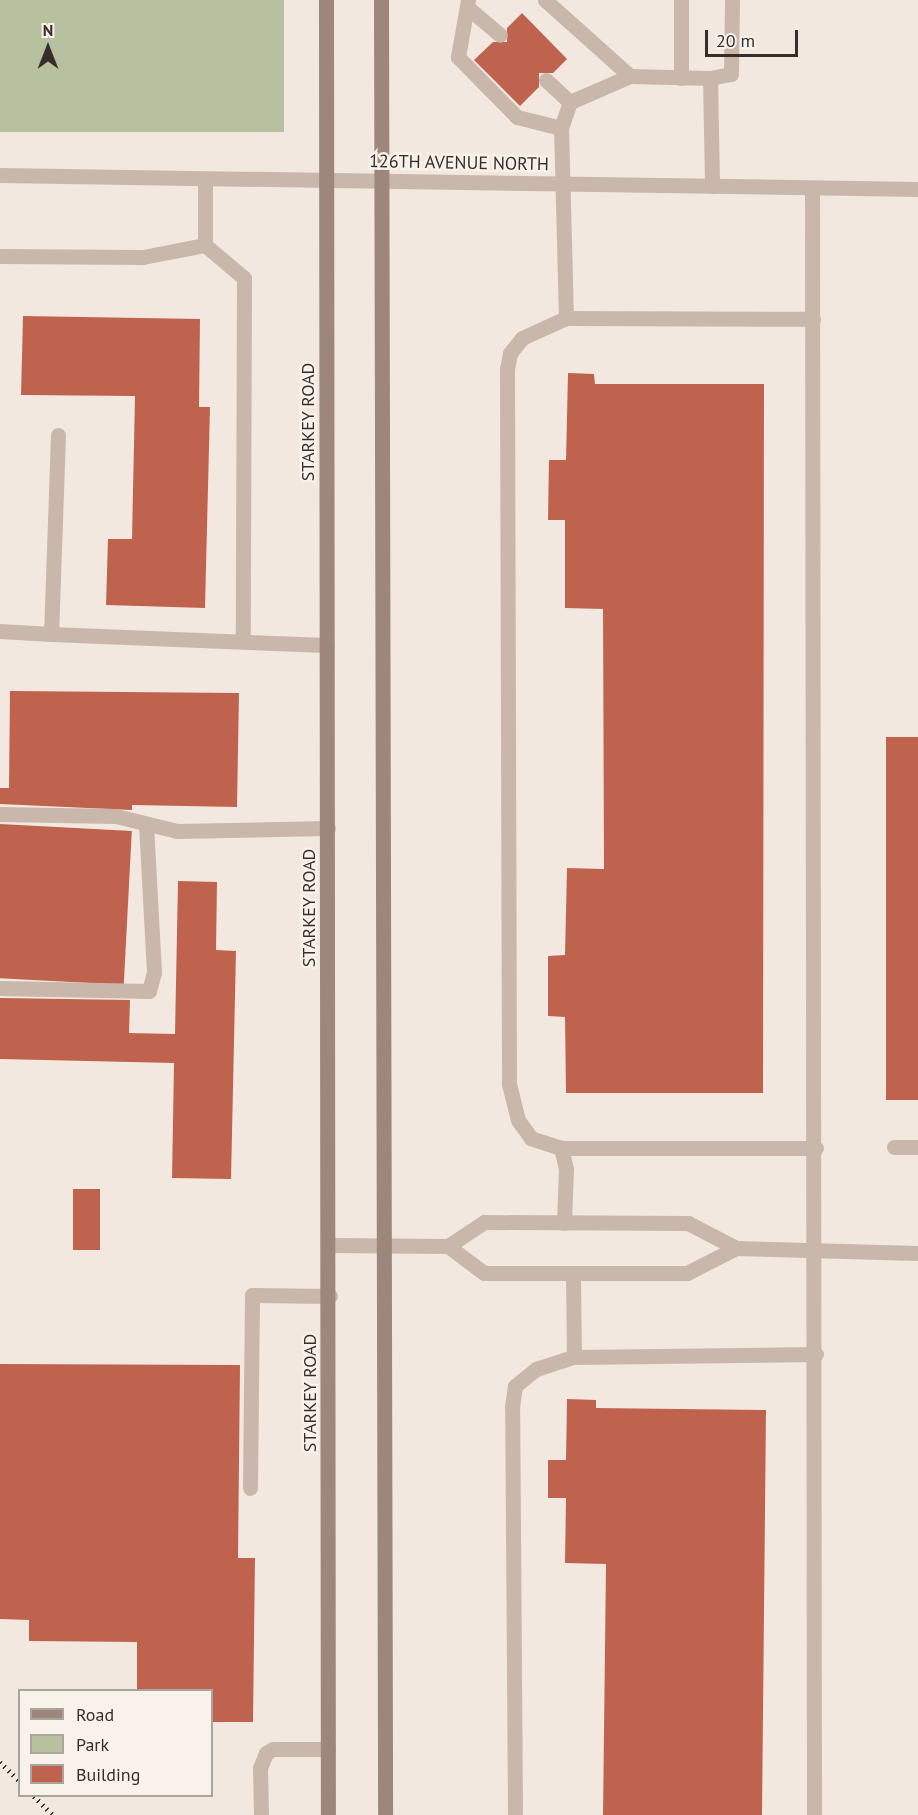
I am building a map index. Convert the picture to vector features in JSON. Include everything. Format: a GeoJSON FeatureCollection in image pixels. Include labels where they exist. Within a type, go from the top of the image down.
{"type":"FeatureCollection","features":[{"type":"Feature","properties":{"kind":"main road","name":"STARKEY ROAD"},"geometry":{"type":"LineString","coordinates":[[326,0],[330,1245],[328,1815]]}},
{"type":"Feature","properties":{"kind":"main road"},"geometry":{"type":"LineString","coordinates":[[381,0],[385,1815]]}},
{"type":"Feature","properties":{"kind":"street"},"geometry":{"type":"LineString","coordinates":[[545,0],[630,76]]}},
{"type":"Feature","properties":{"kind":"street"},"geometry":{"type":"LineString","coordinates":[[681,0],[681,78]]}},
{"type":"Feature","properties":{"kind":"street"},"geometry":{"type":"LineString","coordinates":[[566,318],[561,128],[570,102],[630,76],[710,78],[731,74],[732,0]]}},
{"type":"Feature","properties":{"kind":"street"},"geometry":{"type":"LineString","coordinates":[[467,3],[500,35]]}},
{"type":"Feature","properties":{"kind":"street"},"geometry":{"type":"LineString","coordinates":[[467,3],[458,57],[517,117],[561,128]]}},
{"type":"Feature","properties":{"kind":"street"},"geometry":{"type":"LineString","coordinates":[[710,78],[712,186]]}},
{"type":"Feature","properties":{"kind":"street"},"geometry":{"type":"LineString","coordinates":[[546,80],[570,102]]}},
{"type":"Feature","properties":{"kind":"street","name":"126TH AVENUE NORTH"},"geometry":{"type":"LineString","coordinates":[[0,175],[918,189]]}},
{"type":"Feature","properties":{"kind":"street"},"geometry":{"type":"LineString","coordinates":[[205,179],[205,245],[244,278],[243,641]]}},
{"type":"Feature","properties":{"kind":"street"},"geometry":{"type":"LineString","coordinates":[[812,188],[816,1148],[814,1815]]}},
{"type":"Feature","properties":{"kind":"street"},"geometry":{"type":"LineString","coordinates":[[0,256],[143,257],[205,245]]}},
{"type":"Feature","properties":{"kind":"street"},"geometry":{"type":"LineString","coordinates":[[813,319],[566,318],[522,338],[510,352],[507,369],[509,1083],[518,1120],[531,1138],[561,1148],[816,1148]]}},
{"type":"Feature","properties":{"kind":"street"},"geometry":{"type":"LineString","coordinates":[[51,634],[58,435]]}},
{"type":"Feature","properties":{"kind":"street"},"geometry":{"type":"LineString","coordinates":[[0,632],[327,645]]}},
{"type":"Feature","properties":{"kind":"street"},"geometry":{"type":"LineString","coordinates":[[0,814],[116,816],[177,831],[328,828]]}},
{"type":"Feature","properties":{"kind":"street"},"geometry":{"type":"LineString","coordinates":[[0,988],[149,991],[154,972],[146,825]]}},
{"type":"Feature","properties":{"kind":"street"},"geometry":{"type":"LineString","coordinates":[[894,1147],[918,1148]]}},
{"type":"Feature","properties":{"kind":"street"},"geometry":{"type":"LineString","coordinates":[[561,1148],[566,1169],[564,1223]]}},
{"type":"Feature","properties":{"kind":"street"},"geometry":{"type":"LineString","coordinates":[[330,1245],[448,1246],[484,1222],[688,1223],[736,1248],[918,1253]]}},
{"type":"Feature","properties":{"kind":"street"},"geometry":{"type":"LineString","coordinates":[[448,1246],[484,1273],[687,1273],[736,1248]]}},
{"type":"Feature","properties":{"kind":"street"},"geometry":{"type":"LineString","coordinates":[[573,1273],[574,1357]]}},
{"type":"Feature","properties":{"kind":"street"},"geometry":{"type":"LineString","coordinates":[[250,1488],[252,1295],[330,1296]]}},
{"type":"Feature","properties":{"kind":"street"},"geometry":{"type":"LineString","coordinates":[[515,1815],[512,1407],[515,1386],[536,1369],[574,1357],[816,1354]]}},
{"type":"Feature","properties":{"kind":"street"},"geometry":{"type":"LineString","coordinates":[[261,1815],[260,1768],[266,1753],[273,1749],[328,1749]]}},
{"type":"Feature","properties":{"kind":"green space"},"geometry":{"type":"Polygon","coordinates":[[[0,0],[284,0],[284,132],[0,132],[0,0]]]}},
{"type":"Feature","properties":{"kind":"building"},"geometry":{"type":"Polygon","coordinates":[[[522,13],[567,59],[553,73],[539,73],[539,87],[520,106],[474,60],[493,42],[507,42],[507,28],[522,13]]]}},
{"type":"Feature","properties":{"kind":"building"},"geometry":{"type":"Polygon","coordinates":[[[23,316],[200,319],[199,407],[210,407],[205,608],[106,605],[108,539],[132,539],[135,396],[21,395],[23,316]]]}},
{"type":"Feature","properties":{"kind":"building"},"geometry":{"type":"Polygon","coordinates":[[[568,373],[594,374],[595,384],[764,384],[763,1093],[566,1093],[565,1017],[548,1016],[548,956],[565,955],[567,868],[604,869],[603,609],[565,608],[565,520],[548,520],[549,460],[566,460],[568,373]]]}},
{"type":"Feature","properties":{"kind":"building"},"geometry":{"type":"Polygon","coordinates":[[[10,691],[239,693],[237,807],[132,805],[132,810],[0,804],[0,788],[9,788],[10,691]]]}},
{"type":"Feature","properties":{"kind":"building"},"geometry":{"type":"Polygon","coordinates":[[[886,737],[918,737],[918,1100],[886,1100],[886,737]]]}},
{"type":"Feature","properties":{"kind":"building"},"geometry":{"type":"Polygon","coordinates":[[[0,824],[132,831],[124,985],[0,978],[0,824]]]}},
{"type":"Feature","properties":{"kind":"building"},"geometry":{"type":"Polygon","coordinates":[[[178,881],[217,882],[216,950],[236,951],[231,1179],[172,1178],[174,1063],[0,1059],[0,998],[130,1000],[129,1033],[175,1034],[178,881]]]}},
{"type":"Feature","properties":{"kind":"building"},"geometry":{"type":"Polygon","coordinates":[[[73,1189],[100,1189],[100,1250],[73,1250],[73,1189]]]}},
{"type":"Feature","properties":{"kind":"building"},"geometry":{"type":"Polygon","coordinates":[[[0,1364],[240,1365],[238,1558],[255,1558],[253,1722],[213,1722],[213,1689],[137,1689],[137,1642],[29,1641],[29,1620],[0,1619],[0,1364]]]}},
{"type":"Feature","properties":{"kind":"building"},"geometry":{"type":"Polygon","coordinates":[[[567,1399],[596,1400],[596,1408],[766,1410],[762,1815],[603,1815],[606,1564],[565,1563],[566,1498],[548,1498],[548,1460],[566,1460],[567,1399]]]}},
{"type":"Feature","properties":{"kind":"railway"},"geometry":{"type":"LineString","coordinates":[[0,1762],[18,1779]]}},
{"type":"Feature","properties":{"kind":"railway"},"geometry":{"type":"LineString","coordinates":[[35,1797],[53,1815]]}}]}
